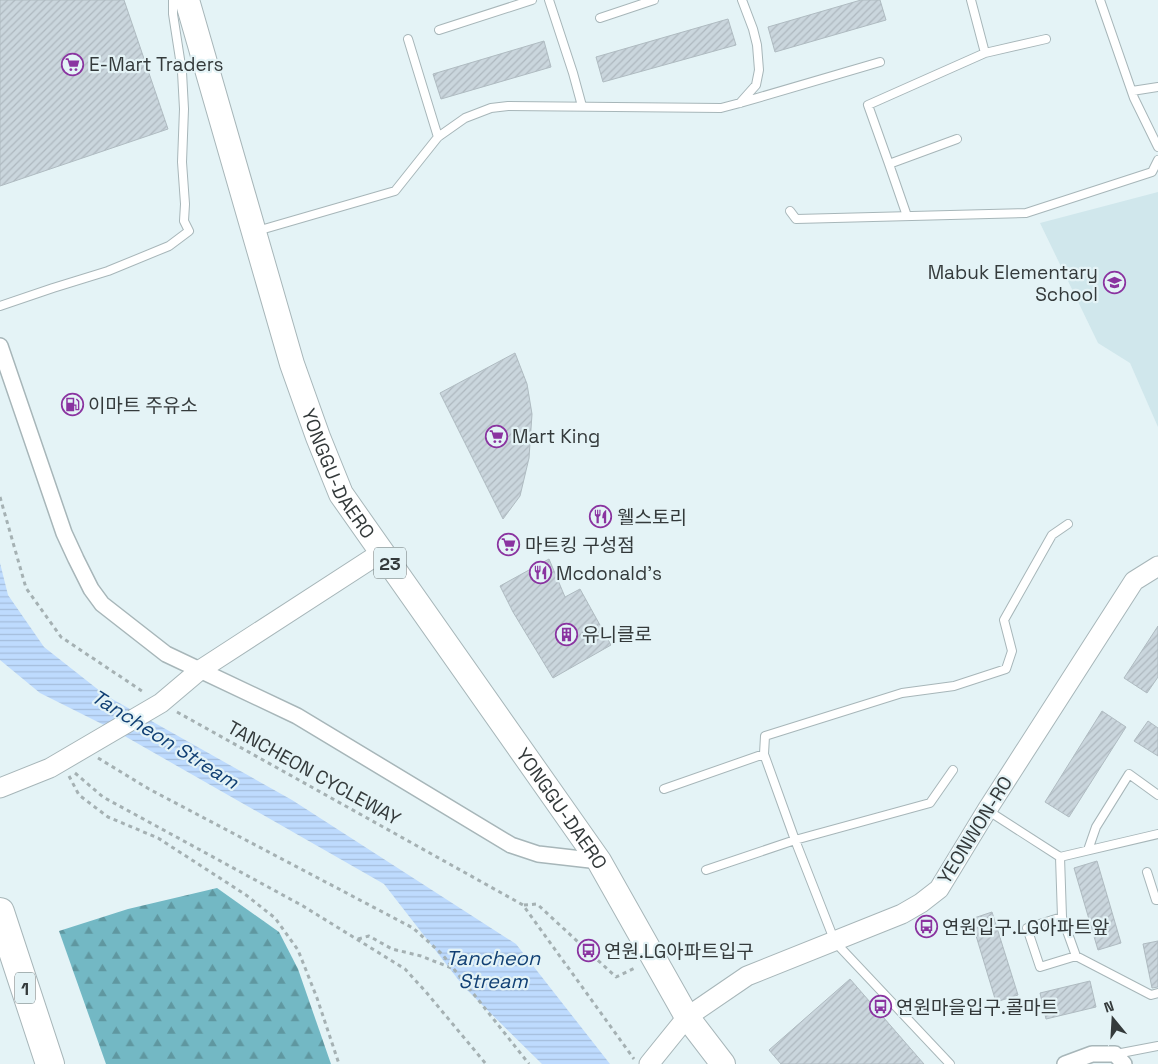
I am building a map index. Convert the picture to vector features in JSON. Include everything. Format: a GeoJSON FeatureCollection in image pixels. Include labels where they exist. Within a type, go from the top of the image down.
{"type":"FeatureCollection","features":[{"type":"Feature","properties":{"kind":"highway","name":"1"},"geometry":{"type":"LineString","coordinates":[[0,912],[50,1064]]}},
{"type":"Feature","properties":{"kind":"main road","name":"YONGGU-DAERO"},"geometry":{"type":"LineString","coordinates":[[186,0],[292,364],[341,494],[599,861],[687,1017],[723,1064]]}},
{"type":"Feature","properties":{"kind":"street"},"geometry":{"type":"LineString","coordinates":[[198,38],[200,0]]}},
{"type":"Feature","properties":{"kind":"street"},"geometry":{"type":"LineString","coordinates":[[0,346],[64,533],[91,589],[102,604],[166,654],[297,716],[511,845],[538,854],[599,861]]}},
{"type":"Feature","properties":{"kind":"street"},"geometry":{"type":"LineString","coordinates":[[0,788],[50,768],[160,702],[200,670],[382,552]]}},
{"type":"Feature","properties":{"kind":"street","name":"YEONWON-RO"},"geometry":{"type":"LineString","coordinates":[[649,1064],[687,1017],[747,976],[902,914],[921,903],[939,889],[987,810],[1134,581],[1158,566]]}},
{"type":"Feature","properties":{"kind":"street"},"geometry":{"type":"LineString","coordinates":[[1065,1064],[1092,1054],[1120,1059]]}},
{"type":"Feature","properties":{"kind":"lane"},"geometry":{"type":"LineString","coordinates":[[0,306],[108,270],[169,246],[189,231],[184,221],[185,204],[182,162],[184,109],[182,72],[173,14],[173,0]]}},
{"type":"Feature","properties":{"kind":"lane"},"geometry":{"type":"LineString","coordinates":[[439,30],[532,0]]}},
{"type":"Feature","properties":{"kind":"lane"},"geometry":{"type":"LineString","coordinates":[[548,0],[574,74],[582,106]]}},
{"type":"Feature","properties":{"kind":"lane"},"geometry":{"type":"LineString","coordinates":[[600,18],[654,0]]}},
{"type":"Feature","properties":{"kind":"lane"},"geometry":{"type":"LineString","coordinates":[[740,103],[756,85],[759,70],[757,45],[742,0]]}},
{"type":"Feature","properties":{"kind":"lane"},"geometry":{"type":"LineString","coordinates":[[971,0],[985,53]]}},
{"type":"Feature","properties":{"kind":"lane"},"geometry":{"type":"LineString","coordinates":[[1100,0],[1132,91],[1158,147]]}},
{"type":"Feature","properties":{"kind":"lane"},"geometry":{"type":"LineString","coordinates":[[408,39],[438,137]]}},
{"type":"Feature","properties":{"kind":"lane"},"geometry":{"type":"LineString","coordinates":[[907,216],[868,105],[985,53],[1046,39]]}},
{"type":"Feature","properties":{"kind":"lane"},"geometry":{"type":"LineString","coordinates":[[255,232],[395,192],[438,137],[465,118],[492,108],[508,106],[582,106],[721,108],[880,62]]}},
{"type":"Feature","properties":{"kind":"lane"},"geometry":{"type":"LineString","coordinates":[[1132,91],[1158,87]]}},
{"type":"Feature","properties":{"kind":"lane"},"geometry":{"type":"LineString","coordinates":[[889,164],[956,139]]}},
{"type":"Feature","properties":{"kind":"lane"},"geometry":{"type":"LineString","coordinates":[[790,211],[796,219],[1026,213],[1152,172],[1158,160]]}},
{"type":"Feature","properties":{"kind":"lane"},"geometry":{"type":"LineString","coordinates":[[950,1064],[835,942],[764,754],[765,736],[902,693],[954,686],[1006,669],[1012,651],[1004,620],[1052,535],[1068,524]]}},
{"type":"Feature","properties":{"kind":"lane"},"geometry":{"type":"LineString","coordinates":[[664,788],[764,754]]}},
{"type":"Feature","properties":{"kind":"lane"},"geometry":{"type":"LineString","coordinates":[[706,870],[795,840],[930,803],[953,770]]}},
{"type":"Feature","properties":{"kind":"lane"},"geometry":{"type":"LineString","coordinates":[[1088,850],[1096,826],[1129,774],[1158,795]]}},
{"type":"Feature","properties":{"kind":"lane"},"geometry":{"type":"LineString","coordinates":[[987,810],[1060,857],[1158,833]]}},
{"type":"Feature","properties":{"kind":"lane"},"geometry":{"type":"LineString","coordinates":[[1060,857],[1062,917],[1076,956],[1151,995],[1158,993]]}},
{"type":"Feature","properties":{"kind":"lane"},"geometry":{"type":"LineString","coordinates":[[1147,872],[1156,900],[1158,900]]}},
{"type":"Feature","properties":{"kind":"lane"},"geometry":{"type":"LineString","coordinates":[[1062,917],[1027,928],[1040,968],[1076,956]]}},
{"type":"Feature","properties":{"kind":"lane"},"geometry":{"type":"LineString","coordinates":[[1120,1059],[1158,1046]]}},
{"type":"Feature","properties":{"kind":"path","name":"TANCHEON CYCLEWAY"},"geometry":{"type":"LineString","coordinates":[[0,496],[26,588],[61,637],[160,702],[523,905],[638,1064]]}},
{"type":"Feature","properties":{"kind":"path"},"geometry":{"type":"LineString","coordinates":[[89,745],[149,789],[413,928],[442,954],[529,1064]]}},
{"type":"Feature","properties":{"kind":"path"},"geometry":{"type":"LineString","coordinates":[[62,761],[103,797],[302,906],[405,969],[486,1064]]}},
{"type":"Feature","properties":{"kind":"path"},"geometry":{"type":"LineString","coordinates":[[62,761],[79,795],[108,816],[158,838],[246,895],[275,918],[298,950],[317,998],[339,1064]]}},
{"type":"Feature","properties":{"kind":"path"},"geometry":{"type":"LineString","coordinates":[[523,905],[537,904],[616,977],[654,959]]}},
{"type":"Feature","properties":{"kind":"path"},"geometry":{"type":"LineString","coordinates":[[357,939],[369,936],[392,949],[421,956],[455,970]]}},
{"type":"Feature","properties":{"kind":"shaded area","name":"Mabuk Elementary School"},"geometry":{"type":"Polygon","coordinates":[[[1158,192],[1158,427],[1130,363],[1098,343],[1040,223],[1158,192]]]}},
{"type":"Feature","properties":{"kind":"green space"},"geometry":{"type":"Polygon","coordinates":[[[217,888],[279,932],[298,969],[331,1064],[106,1064],[59,931],[128,909],[217,888]]]}},
{"type":"Feature","properties":{"kind":"water","name":"Tancheon Stream"},"geometry":{"type":"Polygon","coordinates":[[[0,563],[8,595],[44,647],[105,695],[292,800],[516,944],[610,1064],[542,1064],[464,987],[384,884],[114,730],[40,693],[0,660],[0,563]]]}},
{"type":"Feature","properties":{"kind":"building","name":"E-Mart Traders"},"geometry":{"type":"Polygon","coordinates":[[[0,0],[124,0],[168,129],[0,186],[0,0]]]}},
{"type":"Feature","properties":{"kind":"building"},"geometry":{"type":"Polygon","coordinates":[[[861,0],[880,0],[886,20],[775,52],[768,27],[861,0]]]}},
{"type":"Feature","properties":{"kind":"building"},"geometry":{"type":"Polygon","coordinates":[[[728,19],[736,45],[603,82],[596,57],[728,19]]]}},
{"type":"Feature","properties":{"kind":"building"},"geometry":{"type":"Polygon","coordinates":[[[544,41],[551,67],[441,99],[433,74],[544,41]]]}},
{"type":"Feature","properties":{"kind":"building","name":"Mart King"},"geometry":{"type":"Polygon","coordinates":[[[515,353],[527,384],[532,414],[529,458],[520,496],[503,519],[440,393],[515,353]]]}},
{"type":"Feature","properties":{"kind":"building","name":"유니클로"},"geometry":{"type":"Polygon","coordinates":[[[549,559],[565,597],[580,589],[611,645],[553,678],[513,612],[500,586],[549,559]]]}},
{"type":"Feature","properties":{"kind":"building"},"geometry":{"type":"Polygon","coordinates":[[[1158,626],[1158,677],[1147,693],[1124,678],[1158,626]]]}},
{"type":"Feature","properties":{"kind":"building"},"geometry":{"type":"Polygon","coordinates":[[[1102,711],[1126,727],[1069,817],[1045,802],[1102,711]]]}},
{"type":"Feature","properties":{"kind":"building"},"geometry":{"type":"Polygon","coordinates":[[[1148,721],[1158,728],[1158,756],[1134,741],[1148,721]]]}},
{"type":"Feature","properties":{"kind":"building"},"geometry":{"type":"Polygon","coordinates":[[[1097,861],[1121,943],[1098,950],[1074,868],[1097,861]]]}},
{"type":"Feature","properties":{"kind":"building"},"geometry":{"type":"Polygon","coordinates":[[[992,912],[1018,995],[996,1002],[971,919],[992,912]]]}},
{"type":"Feature","properties":{"kind":"building"},"geometry":{"type":"Polygon","coordinates":[[[1158,941],[1158,987],[1152,988],[1143,944],[1158,941]]]}},
{"type":"Feature","properties":{"kind":"building"},"geometry":{"type":"Polygon","coordinates":[[[850,979],[924,1064],[781,1064],[769,1050],[850,979]]]}},
{"type":"Feature","properties":{"kind":"building"},"geometry":{"type":"Polygon","coordinates":[[[1090,981],[1096,1007],[1046,1019],[1040,993],[1090,981]]]}},
{"type":"Feature","properties":{"kind":"place","name":"E-Mart Traders"},"geometry":{"type":"Point","coordinates":[73,64]}},
{"type":"Feature","properties":{"kind":"place","name":"Mabuk Elementary School"},"geometry":{"type":"Point","coordinates":[1114,283]}},
{"type":"Feature","properties":{"kind":"place","name":"이마트 주유소"},"geometry":{"type":"Point","coordinates":[72,405]}},
{"type":"Feature","properties":{"kind":"place","name":"Mart King"},"geometry":{"type":"Point","coordinates":[496,436]}},
{"type":"Feature","properties":{"kind":"place","name":"웰스토리"},"geometry":{"type":"Point","coordinates":[601,517]}},
{"type":"Feature","properties":{"kind":"place","name":"마트킹 구성점"},"geometry":{"type":"Point","coordinates":[509,545]}},
{"type":"Feature","properties":{"kind":"place","name":"Mcdonald's"},"geometry":{"type":"Point","coordinates":[540,573]}},
{"type":"Feature","properties":{"kind":"place","name":"유니클로"},"geometry":{"type":"Point","coordinates":[566,634]}},
{"type":"Feature","properties":{"kind":"place","name":"연원입구.LG아파트앞"},"geometry":{"type":"Point","coordinates":[926,927]}},
{"type":"Feature","properties":{"kind":"place","name":"연원.LG아파트입구"},"geometry":{"type":"Point","coordinates":[588,951]}},
{"type":"Feature","properties":{"kind":"place","name":"연원마을입구.콜마트"},"geometry":{"type":"Point","coordinates":[880,1007]}}]}
